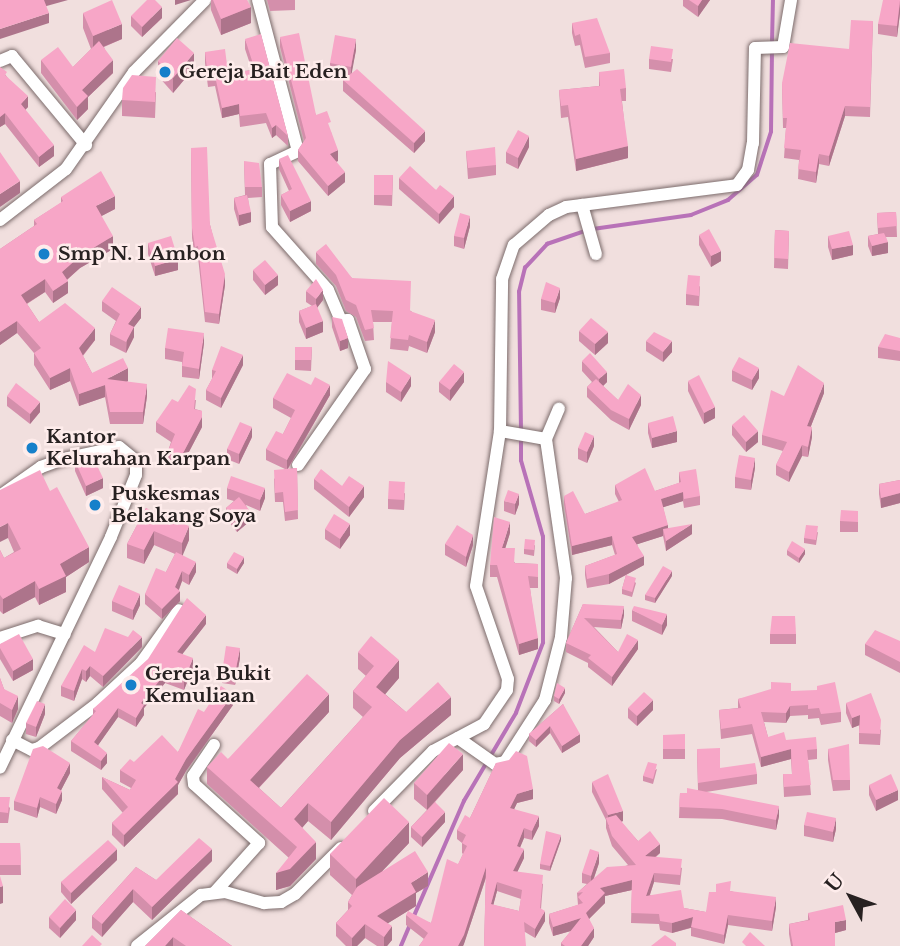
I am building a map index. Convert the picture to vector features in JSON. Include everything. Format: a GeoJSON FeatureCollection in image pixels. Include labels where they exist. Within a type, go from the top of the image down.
{"type":"FeatureCollection","features":[{"type":"Feature","properties":{"kind":"street"},"geometry":{"type":"LineString","coordinates":[[0,220],[47,187],[86,145],[134,72],[205,0]]}},
{"type":"Feature","properties":{"kind":"street"},"geometry":{"type":"LineString","coordinates":[[258,0],[298,151],[270,164],[272,227],[328,290],[341,321],[348,320],[365,369],[298,465]]}},
{"type":"Feature","properties":{"kind":"street"},"geometry":{"type":"LineString","coordinates":[[366,820],[433,751],[484,724],[507,690],[508,679],[476,586],[505,432],[499,350],[506,262],[514,245],[549,215],[582,205],[737,185],[748,170],[753,143],[756,47],[782,48],[791,0]]}},
{"type":"Feature","properties":{"kind":"street"},"geometry":{"type":"LineString","coordinates":[[0,61],[12,55],[86,145]]}},
{"type":"Feature","properties":{"kind":"street"},"geometry":{"type":"LineString","coordinates":[[582,205],[596,254]]}},
{"type":"Feature","properties":{"kind":"street"},"geometry":{"type":"LineString","coordinates":[[458,738],[490,760],[509,758],[544,700],[561,637],[566,578],[542,437],[559,409]]}},
{"type":"Feature","properties":{"kind":"street"},"geometry":{"type":"LineString","coordinates":[[505,432],[542,437]]}},
{"type":"Feature","properties":{"kind":"street"},"geometry":{"type":"LineString","coordinates":[[0,496],[41,467],[63,459],[119,447],[134,456],[136,475],[65,634],[0,768]]}},
{"type":"Feature","properties":{"kind":"street"},"geometry":{"type":"LineString","coordinates":[[12,740],[32,750],[39,748],[98,703],[141,663],[178,610]]}},
{"type":"Feature","properties":{"kind":"street"},"geometry":{"type":"LineString","coordinates":[[0,638],[38,626],[65,634]]}},
{"type":"Feature","properties":{"kind":"street"},"geometry":{"type":"LineString","coordinates":[[137,946],[178,909],[215,892],[259,843],[194,784],[193,776],[214,745]]}},
{"type":"Feature","properties":{"kind":"street"},"geometry":{"type":"LineString","coordinates":[[215,892],[264,903],[281,902],[311,880],[348,840]]}},
{"type":"Feature","properties":{"kind":"building"},"geometry":{"type":"Polygon","coordinates":[[[0,0],[44,0],[49,13],[0,29],[0,0]]]}},
{"type":"Feature","properties":{"kind":"building"},"geometry":{"type":"Polygon","coordinates":[[[112,0],[122,24],[93,36],[83,13],[112,0]]]}},
{"type":"Feature","properties":{"kind":"building"},"geometry":{"type":"Polygon","coordinates":[[[147,0],[155,0],[162,7],[142,27],[131,16],[147,0]]]}},
{"type":"Feature","properties":{"kind":"building"},"geometry":{"type":"Polygon","coordinates":[[[213,0],[247,0],[251,7],[221,19],[213,0]]]}},
{"type":"Feature","properties":{"kind":"building"},"geometry":{"type":"Polygon","coordinates":[[[689,0],[702,0],[698,6],[689,0]]]}},
{"type":"Feature","properties":{"kind":"building"},"geometry":{"type":"Polygon","coordinates":[[[883,0],[900,0],[897,26],[878,24],[883,0]]]}},
{"type":"Feature","properties":{"kind":"building"},"geometry":{"type":"Polygon","coordinates":[[[597,18],[610,53],[585,57],[580,34],[575,36],[572,23],[597,18]]]}},
{"type":"Feature","properties":{"kind":"building"},"geometry":{"type":"Polygon","coordinates":[[[851,20],[873,21],[870,107],[845,106],[829,156],[819,154],[816,172],[798,169],[801,150],[784,148],[787,118],[783,118],[782,83],[790,43],[849,49],[851,20]]]}},
{"type":"Feature","properties":{"kind":"building"},"geometry":{"type":"Polygon","coordinates":[[[299,33],[316,115],[327,111],[331,122],[328,123],[338,150],[330,154],[345,172],[328,186],[298,150],[306,138],[280,37],[299,33]]]}},
{"type":"Feature","properties":{"kind":"building"},"geometry":{"type":"Polygon","coordinates":[[[261,34],[288,136],[276,125],[272,128],[266,113],[240,116],[239,104],[222,108],[215,76],[208,77],[205,52],[225,49],[228,73],[255,70],[245,39],[261,34]]]}},
{"type":"Feature","properties":{"kind":"building"},"geometry":{"type":"Polygon","coordinates":[[[335,35],[356,39],[351,67],[330,63],[335,35]]]}},
{"type":"Feature","properties":{"kind":"building"},"geometry":{"type":"Polygon","coordinates":[[[177,38],[194,53],[173,78],[158,61],[177,38]]]}},
{"type":"Feature","properties":{"kind":"building"},"geometry":{"type":"Polygon","coordinates":[[[99,41],[113,60],[82,90],[88,96],[77,107],[41,60],[58,47],[73,67],[99,41]]]}},
{"type":"Feature","properties":{"kind":"building"},"geometry":{"type":"Polygon","coordinates":[[[651,46],[673,49],[671,62],[649,59],[651,46]]]}},
{"type":"Feature","properties":{"kind":"building"},"geometry":{"type":"Polygon","coordinates":[[[0,67],[28,96],[21,104],[54,145],[39,157],[5,113],[0,117],[0,67]]]}},
{"type":"Feature","properties":{"kind":"building"},"geometry":{"type":"Polygon","coordinates":[[[357,69],[425,131],[414,143],[343,80],[357,69]]]}},
{"type":"Feature","properties":{"kind":"building"},"geometry":{"type":"Polygon","coordinates":[[[624,69],[626,88],[620,89],[628,146],[576,159],[568,105],[561,106],[559,90],[600,86],[599,72],[624,69]]]}},
{"type":"Feature","properties":{"kind":"building"},"geometry":{"type":"Polygon","coordinates":[[[132,75],[156,77],[155,102],[122,100],[123,88],[132,75]]]}},
{"type":"Feature","properties":{"kind":"building"},"geometry":{"type":"Polygon","coordinates":[[[518,130],[529,136],[518,158],[506,152],[518,130]]]}},
{"type":"Feature","properties":{"kind":"building"},"geometry":{"type":"Polygon","coordinates":[[[207,147],[210,225],[225,274],[219,314],[205,312],[198,246],[195,247],[192,228],[191,148],[207,147]]]}},
{"type":"Feature","properties":{"kind":"building"},"geometry":{"type":"Polygon","coordinates":[[[495,147],[496,165],[468,168],[466,151],[495,147]]]}},
{"type":"Feature","properties":{"kind":"building"},"geometry":{"type":"Polygon","coordinates":[[[0,152],[20,181],[0,194],[0,152]]]}},
{"type":"Feature","properties":{"kind":"building"},"geometry":{"type":"Polygon","coordinates":[[[288,155],[311,201],[290,211],[281,195],[292,189],[279,159],[288,155]]]}},
{"type":"Feature","properties":{"kind":"building"},"geometry":{"type":"Polygon","coordinates":[[[244,161],[259,163],[262,187],[245,187],[244,161]]]}},
{"type":"Feature","properties":{"kind":"building"},"geometry":{"type":"Polygon","coordinates":[[[410,166],[436,190],[440,185],[454,196],[439,214],[399,178],[410,166]]]}},
{"type":"Feature","properties":{"kind":"building"},"geometry":{"type":"Polygon","coordinates":[[[101,171],[115,196],[96,206],[113,236],[80,256],[62,272],[68,281],[53,291],[45,279],[21,295],[39,322],[65,303],[95,328],[79,348],[92,373],[123,358],[128,368],[107,379],[147,384],[143,412],[110,412],[105,385],[79,394],[70,368],[50,378],[34,353],[41,348],[17,321],[0,332],[0,249],[37,224],[34,220],[63,201],[61,197],[101,171]]]}},
{"type":"Feature","properties":{"kind":"building"},"geometry":{"type":"Polygon","coordinates":[[[374,175],[393,175],[392,195],[374,195],[374,175]]]}},
{"type":"Feature","properties":{"kind":"building"},"geometry":{"type":"Polygon","coordinates":[[[247,195],[251,212],[239,215],[234,198],[247,195]]]}},
{"type":"Feature","properties":{"kind":"building"},"geometry":{"type":"Polygon","coordinates":[[[896,212],[897,226],[878,228],[877,213],[896,212]]]}},
{"type":"Feature","properties":{"kind":"building"},"geometry":{"type":"Polygon","coordinates":[[[460,213],[470,216],[464,238],[454,236],[460,213]]]}},
{"type":"Feature","properties":{"kind":"building"},"geometry":{"type":"Polygon","coordinates":[[[709,229],[721,251],[711,256],[699,235],[709,229]]]}},
{"type":"Feature","properties":{"kind":"building"},"geometry":{"type":"Polygon","coordinates":[[[775,230],[789,231],[788,259],[774,258],[775,230]]]}},
{"type":"Feature","properties":{"kind":"building"},"geometry":{"type":"Polygon","coordinates":[[[849,231],[853,245],[832,249],[828,236],[849,231]]]}},
{"type":"Feature","properties":{"kind":"building"},"geometry":{"type":"Polygon","coordinates":[[[884,233],[888,242],[872,246],[868,236],[884,233]]]}},
{"type":"Feature","properties":{"kind":"building"},"geometry":{"type":"Polygon","coordinates":[[[171,236],[178,259],[155,266],[148,243],[171,236]]]}},
{"type":"Feature","properties":{"kind":"building"},"geometry":{"type":"Polygon","coordinates":[[[326,244],[352,278],[411,281],[410,311],[435,320],[427,342],[409,335],[408,340],[390,338],[393,311],[371,310],[374,328],[365,330],[356,305],[346,300],[336,275],[316,252],[326,244]]]}},
{"type":"Feature","properties":{"kind":"building"},"geometry":{"type":"Polygon","coordinates":[[[265,260],[278,275],[265,285],[253,270],[265,260]]]}},
{"type":"Feature","properties":{"kind":"building"},"geometry":{"type":"Polygon","coordinates":[[[688,275],[700,276],[699,296],[686,294],[688,275]]]}},
{"type":"Feature","properties":{"kind":"building"},"geometry":{"type":"Polygon","coordinates":[[[316,279],[323,290],[316,299],[306,291],[316,279]]]}},
{"type":"Feature","properties":{"kind":"building"},"geometry":{"type":"Polygon","coordinates":[[[546,282],[560,288],[555,303],[541,299],[546,282]]]}},
{"type":"Feature","properties":{"kind":"building"},"geometry":{"type":"Polygon","coordinates":[[[112,287],[141,307],[128,324],[134,327],[126,342],[110,334],[120,314],[102,301],[112,287]]]}},
{"type":"Feature","properties":{"kind":"building"},"geometry":{"type":"Polygon","coordinates":[[[316,304],[323,321],[306,328],[299,311],[316,304]]]}},
{"type":"Feature","properties":{"kind":"building"},"geometry":{"type":"Polygon","coordinates":[[[332,317],[342,319],[348,338],[340,341],[332,317]]]}},
{"type":"Feature","properties":{"kind":"building"},"geometry":{"type":"Polygon","coordinates":[[[591,318],[608,332],[595,344],[579,331],[591,318]]]}},
{"type":"Feature","properties":{"kind":"building"},"geometry":{"type":"Polygon","coordinates":[[[168,328],[204,333],[199,369],[182,366],[184,352],[165,348],[168,328]]]}},
{"type":"Feature","properties":{"kind":"building"},"geometry":{"type":"Polygon","coordinates":[[[654,332],[672,341],[663,352],[646,341],[654,332]]]}},
{"type":"Feature","properties":{"kind":"building"},"geometry":{"type":"Polygon","coordinates":[[[885,334],[900,338],[900,351],[878,347],[885,334]]]}},
{"type":"Feature","properties":{"kind":"building"},"geometry":{"type":"Polygon","coordinates":[[[221,346],[243,355],[221,398],[206,390],[216,371],[212,370],[221,346]]]}},
{"type":"Feature","properties":{"kind":"building"},"geometry":{"type":"Polygon","coordinates":[[[295,347],[312,347],[311,360],[295,360],[295,347]]]}},
{"type":"Feature","properties":{"kind":"building"},"geometry":{"type":"Polygon","coordinates":[[[590,353],[607,372],[599,379],[582,361],[590,353]]]}},
{"type":"Feature","properties":{"kind":"building"},"geometry":{"type":"Polygon","coordinates":[[[739,357],[759,368],[752,380],[732,370],[739,357]]]}},
{"type":"Feature","properties":{"kind":"building"},"geometry":{"type":"Polygon","coordinates":[[[388,361],[411,376],[401,392],[386,382],[388,361]]]}},
{"type":"Feature","properties":{"kind":"building"},"geometry":{"type":"Polygon","coordinates":[[[454,364],[464,372],[450,390],[439,382],[454,364]]]}},
{"type":"Feature","properties":{"kind":"building"},"geometry":{"type":"Polygon","coordinates":[[[798,365],[824,383],[807,426],[812,427],[808,447],[802,445],[789,472],[776,465],[787,442],[762,435],[771,390],[784,396],[798,365]]]}},
{"type":"Feature","properties":{"kind":"building"},"geometry":{"type":"Polygon","coordinates":[[[287,373],[311,385],[315,377],[330,385],[287,460],[266,449],[276,431],[283,434],[295,410],[273,398],[287,373]]]}},
{"type":"Feature","properties":{"kind":"building"},"geometry":{"type":"Polygon","coordinates":[[[699,375],[715,407],[704,413],[688,381],[699,375]]]}},
{"type":"Feature","properties":{"kind":"building"},"geometry":{"type":"Polygon","coordinates":[[[596,379],[618,400],[628,384],[641,395],[629,419],[611,410],[587,387],[596,379]]]}},
{"type":"Feature","properties":{"kind":"building"},"geometry":{"type":"Polygon","coordinates":[[[16,383],[40,402],[30,414],[7,396],[16,383]]]}},
{"type":"Feature","properties":{"kind":"building"},"geometry":{"type":"Polygon","coordinates":[[[189,385],[196,389],[194,409],[202,411],[202,417],[181,457],[168,451],[175,434],[156,422],[172,399],[178,402],[189,385]]]}},
{"type":"Feature","properties":{"kind":"building"},"geometry":{"type":"Polygon","coordinates":[[[744,415],[758,431],[746,442],[732,425],[744,415]]]}},
{"type":"Feature","properties":{"kind":"building"},"geometry":{"type":"Polygon","coordinates":[[[673,416],[677,431],[652,438],[648,423],[673,416]]]}},
{"type":"Feature","properties":{"kind":"building"},"geometry":{"type":"Polygon","coordinates":[[[240,422],[252,427],[239,454],[227,449],[240,422]]]}},
{"type":"Feature","properties":{"kind":"building"},"geometry":{"type":"Polygon","coordinates":[[[585,432],[594,436],[587,452],[578,448],[585,432]]]}},
{"type":"Feature","properties":{"kind":"building"},"geometry":{"type":"Polygon","coordinates":[[[91,453],[103,478],[86,486],[75,461],[91,453]]]}},
{"type":"Feature","properties":{"kind":"building"},"geometry":{"type":"Polygon","coordinates":[[[739,455],[755,458],[751,480],[735,477],[739,455]]]}},
{"type":"Feature","properties":{"kind":"building"},"geometry":{"type":"Polygon","coordinates":[[[297,468],[298,510],[285,512],[283,492],[275,493],[274,470],[297,468]]]}},
{"type":"Feature","properties":{"kind":"building"},"geometry":{"type":"Polygon","coordinates":[[[645,468],[655,491],[681,482],[679,472],[696,469],[700,496],[684,499],[683,492],[661,499],[668,525],[632,537],[644,556],[609,574],[587,579],[585,566],[617,554],[612,536],[572,546],[564,496],[573,491],[585,514],[622,500],[615,485],[645,468]]]}},
{"type":"Feature","properties":{"kind":"building"},"geometry":{"type":"Polygon","coordinates":[[[321,469],[342,486],[349,476],[364,486],[349,507],[314,479],[321,469]]]}},
{"type":"Feature","properties":{"kind":"building"},"geometry":{"type":"Polygon","coordinates":[[[40,470],[50,491],[57,487],[89,547],[60,564],[66,576],[39,589],[35,581],[3,599],[0,595],[0,550],[4,558],[21,549],[8,523],[0,527],[0,490],[40,470]]]}},
{"type":"Feature","properties":{"kind":"building"},"geometry":{"type":"Polygon","coordinates":[[[231,476],[265,488],[260,500],[227,488],[231,476]]]}},
{"type":"Feature","properties":{"kind":"building"},"geometry":{"type":"Polygon","coordinates":[[[900,480],[900,493],[881,498],[879,484],[900,480]]]}},
{"type":"Feature","properties":{"kind":"building"},"geometry":{"type":"Polygon","coordinates":[[[389,481],[405,482],[404,500],[388,499],[389,481]]]}},
{"type":"Feature","properties":{"kind":"building"},"geometry":{"type":"Polygon","coordinates":[[[508,490],[519,494],[515,504],[504,501],[508,490]]]}},
{"type":"Feature","properties":{"kind":"building"},"geometry":{"type":"Polygon","coordinates":[[[239,497],[250,511],[237,522],[226,508],[239,497]]]}},
{"type":"Feature","properties":{"kind":"building"},"geometry":{"type":"Polygon","coordinates":[[[146,508],[189,526],[182,543],[154,531],[144,550],[127,544],[146,508]]]}},
{"type":"Feature","properties":{"kind":"building"},"geometry":{"type":"Polygon","coordinates":[[[841,510],[858,511],[858,522],[840,521],[841,510]]]}},
{"type":"Feature","properties":{"kind":"building"},"geometry":{"type":"Polygon","coordinates":[[[334,514],[350,524],[340,539],[325,529],[334,514]]]}},
{"type":"Feature","properties":{"kind":"building"},"geometry":{"type":"Polygon","coordinates":[[[494,517],[510,522],[502,548],[515,548],[514,563],[538,564],[538,577],[528,576],[538,638],[519,644],[497,565],[490,565],[494,517]]]}},
{"type":"Feature","properties":{"kind":"building"},"geometry":{"type":"Polygon","coordinates":[[[692,524],[666,541],[663,529],[692,524]]]}},
{"type":"Feature","properties":{"kind":"building"},"geometry":{"type":"Polygon","coordinates":[[[457,525],[473,535],[466,557],[445,544],[457,525]]]}},
{"type":"Feature","properties":{"kind":"building"},"geometry":{"type":"Polygon","coordinates":[[[806,525],[818,526],[816,540],[804,538],[806,525]]]}},
{"type":"Feature","properties":{"kind":"building"},"geometry":{"type":"Polygon","coordinates":[[[525,539],[535,540],[534,550],[524,549],[525,539]]]}},
{"type":"Feature","properties":{"kind":"building"},"geometry":{"type":"Polygon","coordinates":[[[792,541],[805,549],[799,558],[787,550],[792,541]]]}},
{"type":"Feature","properties":{"kind":"building"},"geometry":{"type":"Polygon","coordinates":[[[176,552],[196,562],[189,575],[182,571],[175,587],[180,591],[162,609],[145,594],[156,568],[166,572],[176,552]]]}},
{"type":"Feature","properties":{"kind":"building"},"geometry":{"type":"Polygon","coordinates":[[[234,552],[244,557],[237,569],[227,563],[234,552]]]}},
{"type":"Feature","properties":{"kind":"building"},"geometry":{"type":"Polygon","coordinates":[[[663,566],[672,571],[655,598],[645,595],[663,566]]]}},
{"type":"Feature","properties":{"kind":"building"},"geometry":{"type":"Polygon","coordinates":[[[626,575],[636,578],[632,592],[622,589],[626,575]]]}},
{"type":"Feature","properties":{"kind":"building"},"geometry":{"type":"Polygon","coordinates":[[[119,585],[140,594],[133,610],[112,601],[119,585]]]}},
{"type":"Feature","properties":{"kind":"building"},"geometry":{"type":"Polygon","coordinates":[[[187,598],[206,615],[177,652],[193,658],[184,681],[165,674],[141,703],[144,705],[136,718],[118,708],[94,742],[107,753],[101,761],[71,741],[96,711],[93,709],[148,659],[187,598]]]}},
{"type":"Feature","properties":{"kind":"building"},"geometry":{"type":"Polygon","coordinates":[[[583,604],[624,606],[621,620],[584,618],[618,652],[627,634],[638,640],[612,677],[588,658],[591,655],[566,643],[583,604]]]}},
{"type":"Feature","properties":{"kind":"building"},"geometry":{"type":"Polygon","coordinates":[[[634,606],[667,614],[662,625],[632,610],[634,606]]]}},
{"type":"Feature","properties":{"kind":"building"},"geometry":{"type":"Polygon","coordinates":[[[772,616],[795,616],[796,634],[770,634],[772,616]]]}},
{"type":"Feature","properties":{"kind":"building"},"geometry":{"type":"Polygon","coordinates":[[[105,628],[128,637],[133,630],[142,637],[103,676],[90,666],[86,671],[82,669],[74,691],[61,686],[84,645],[95,652],[105,628]]]}},
{"type":"Feature","properties":{"kind":"building"},"geometry":{"type":"Polygon","coordinates":[[[875,630],[900,641],[900,662],[865,644],[875,630]]]}},
{"type":"Feature","properties":{"kind":"building"},"geometry":{"type":"Polygon","coordinates":[[[19,634],[33,659],[13,671],[0,644],[19,634]]]}},
{"type":"Feature","properties":{"kind":"building"},"geometry":{"type":"Polygon","coordinates":[[[371,636],[399,660],[376,687],[406,712],[438,682],[451,697],[400,740],[331,822],[308,803],[294,819],[316,842],[290,869],[276,873],[297,847],[207,767],[221,752],[228,759],[307,674],[329,694],[250,780],[281,808],[372,707],[353,691],[374,666],[358,652],[371,636]]]}},
{"type":"Feature","properties":{"kind":"building"},"geometry":{"type":"Polygon","coordinates":[[[226,646],[240,648],[235,674],[222,673],[226,646]]]}},
{"type":"Feature","properties":{"kind":"building"},"geometry":{"type":"Polygon","coordinates":[[[0,678],[4,689],[18,696],[12,710],[0,703],[0,678]]]}},
{"type":"Feature","properties":{"kind":"building"},"geometry":{"type":"Polygon","coordinates":[[[771,682],[791,683],[791,691],[817,690],[817,686],[835,682],[841,712],[821,714],[819,708],[808,709],[808,705],[790,706],[786,713],[761,712],[768,737],[784,732],[786,740],[816,737],[817,749],[807,750],[811,785],[784,787],[783,774],[792,774],[791,749],[761,757],[752,724],[721,729],[719,710],[741,708],[738,699],[771,689],[771,682]]]}},
{"type":"Feature","properties":{"kind":"building"},"geometry":{"type":"Polygon","coordinates":[[[557,683],[565,688],[559,699],[554,696],[557,683]]]}},
{"type":"Feature","properties":{"kind":"building"},"geometry":{"type":"Polygon","coordinates":[[[221,686],[233,694],[186,759],[175,779],[178,782],[124,835],[112,823],[128,807],[102,777],[130,790],[136,780],[120,770],[130,759],[134,762],[162,735],[178,752],[198,709],[204,712],[221,686]]]}},
{"type":"Feature","properties":{"kind":"building"},"geometry":{"type":"Polygon","coordinates":[[[644,692],[653,700],[637,716],[628,708],[644,692]]]}},
{"type":"Feature","properties":{"kind":"building"},"geometry":{"type":"Polygon","coordinates":[[[871,693],[881,720],[880,734],[859,733],[860,715],[852,718],[846,703],[871,693]]]}},
{"type":"Feature","properties":{"kind":"building"},"geometry":{"type":"Polygon","coordinates":[[[37,701],[45,704],[36,727],[26,723],[37,701]]]}},
{"type":"Feature","properties":{"kind":"building"},"geometry":{"type":"Polygon","coordinates":[[[563,704],[580,734],[562,746],[550,726],[536,740],[529,734],[563,704]]]}},
{"type":"Feature","properties":{"kind":"building"},"geometry":{"type":"Polygon","coordinates":[[[685,734],[685,749],[663,749],[663,735],[685,734]]]}},
{"type":"Feature","properties":{"kind":"building"},"geometry":{"type":"Polygon","coordinates":[[[449,743],[463,754],[427,795],[414,783],[449,743]]]}},
{"type":"Feature","properties":{"kind":"building"},"geometry":{"type":"Polygon","coordinates":[[[849,744],[850,780],[833,780],[828,749],[849,744]]]}},
{"type":"Feature","properties":{"kind":"building"},"geometry":{"type":"Polygon","coordinates":[[[43,746],[70,763],[57,788],[62,791],[56,804],[40,797],[37,808],[14,801],[33,749],[43,746]]]}},
{"type":"Feature","properties":{"kind":"building"},"geometry":{"type":"Polygon","coordinates":[[[720,748],[720,768],[755,763],[757,774],[698,783],[697,749],[720,748]]]}},
{"type":"Feature","properties":{"kind":"building"},"geometry":{"type":"Polygon","coordinates":[[[516,751],[527,756],[533,789],[517,794],[510,808],[539,816],[532,831],[524,828],[517,846],[524,849],[513,871],[543,875],[540,908],[545,911],[535,929],[524,922],[526,946],[484,946],[486,867],[458,946],[419,946],[428,933],[406,915],[408,911],[431,923],[447,859],[458,864],[467,846],[462,843],[466,835],[457,830],[465,815],[470,818],[496,763],[509,760],[516,751]],[[497,882],[491,904],[519,911],[522,890],[497,882]]]}},
{"type":"Feature","properties":{"kind":"building"},"geometry":{"type":"Polygon","coordinates":[[[648,762],[657,764],[653,779],[643,776],[648,762]]]}},
{"type":"Feature","properties":{"kind":"building"},"geometry":{"type":"Polygon","coordinates":[[[608,774],[623,811],[608,815],[592,782],[608,774]]]}},
{"type":"Feature","properties":{"kind":"building"},"geometry":{"type":"Polygon","coordinates":[[[891,774],[898,790],[876,800],[869,785],[891,774]]]}},
{"type":"Feature","properties":{"kind":"building"},"geometry":{"type":"Polygon","coordinates":[[[687,788],[779,806],[776,820],[722,809],[679,807],[680,793],[687,793],[687,788]]]}},
{"type":"Feature","properties":{"kind":"building"},"geometry":{"type":"Polygon","coordinates":[[[0,797],[10,797],[8,813],[0,812],[0,797]]]}},
{"type":"Feature","properties":{"kind":"building"},"geometry":{"type":"Polygon","coordinates":[[[384,798],[409,822],[356,879],[330,854],[384,798]]]}},
{"type":"Feature","properties":{"kind":"building"},"geometry":{"type":"Polygon","coordinates":[[[435,802],[445,812],[422,837],[411,827],[435,802]]]}},
{"type":"Feature","properties":{"kind":"building"},"geometry":{"type":"Polygon","coordinates":[[[807,812],[836,818],[833,832],[804,825],[807,812]]]}},
{"type":"Feature","properties":{"kind":"building"},"geometry":{"type":"Polygon","coordinates":[[[616,815],[638,841],[650,831],[660,844],[645,856],[682,859],[680,875],[654,873],[646,896],[681,890],[684,908],[706,912],[709,892],[716,892],[716,884],[731,881],[730,891],[776,897],[772,921],[728,915],[724,935],[691,927],[693,917],[672,923],[660,921],[659,914],[631,913],[632,880],[600,888],[605,893],[586,913],[594,928],[581,946],[565,946],[561,943],[581,918],[553,927],[549,914],[583,903],[578,897],[583,892],[577,893],[607,867],[636,865],[612,836],[606,818],[616,815]]]}},
{"type":"Feature","properties":{"kind":"building"},"geometry":{"type":"Polygon","coordinates":[[[546,831],[561,835],[550,866],[540,864],[546,831]]]}},
{"type":"Feature","properties":{"kind":"building"},"geometry":{"type":"Polygon","coordinates":[[[199,838],[212,849],[152,907],[133,889],[102,924],[92,916],[136,867],[156,880],[199,838]]]}},
{"type":"Feature","properties":{"kind":"building"},"geometry":{"type":"Polygon","coordinates":[[[108,840],[117,849],[71,893],[61,882],[108,840]]]}},
{"type":"Feature","properties":{"kind":"building"},"geometry":{"type":"Polygon","coordinates":[[[0,843],[20,843],[21,865],[0,865],[0,843]]]}},
{"type":"Feature","properties":{"kind":"building"},"geometry":{"type":"Polygon","coordinates":[[[590,849],[599,852],[591,876],[582,873],[590,849]]]}},
{"type":"Feature","properties":{"kind":"building"},"geometry":{"type":"Polygon","coordinates":[[[415,851],[428,872],[411,883],[416,892],[377,916],[392,926],[384,937],[365,924],[352,938],[336,923],[352,906],[348,902],[357,887],[415,851]]]}},
{"type":"Feature","properties":{"kind":"building"},"geometry":{"type":"Polygon","coordinates":[[[65,899],[76,910],[60,928],[49,917],[65,899]]]}},
{"type":"Feature","properties":{"kind":"building"},"geometry":{"type":"Polygon","coordinates":[[[843,905],[846,920],[835,922],[835,946],[793,946],[789,924],[810,920],[808,913],[843,905]]]}},
{"type":"Feature","properties":{"kind":"building"},"geometry":{"type":"Polygon","coordinates":[[[181,910],[232,946],[186,946],[173,937],[165,946],[145,946],[181,910]]]}},
{"type":"Feature","properties":{"kind":"building"},"geometry":{"type":"Polygon","coordinates":[[[750,932],[765,946],[746,946],[742,942],[750,932]]]}},
{"type":"Feature","properties":{"kind":"building"},"geometry":{"type":"Polygon","coordinates":[[[92,935],[102,944],[82,946],[92,935]]]}},
{"type":"Feature","properties":{"kind":"building"},"geometry":{"type":"Polygon","coordinates":[[[665,935],[676,943],[676,946],[651,946],[665,935]]]}},
{"type":"Feature","properties":{"kind":"waterway"},"geometry":{"type":"LineString","coordinates":[[772,43],[773,0]]}},
{"type":"Feature","properties":{"kind":"waterway"},"geometry":{"type":"LineString","coordinates":[[593,229],[691,215],[728,200],[757,175],[771,132],[772,51]]}},
{"type":"Feature","properties":{"kind":"waterway"},"geometry":{"type":"LineString","coordinates":[[521,431],[519,292],[525,268],[547,244],[585,231]]}},
{"type":"Feature","properties":{"kind":"waterway"},"geometry":{"type":"LineString","coordinates":[[414,916],[464,801],[516,713],[543,643],[543,537],[521,461],[521,439]]}},
{"type":"Feature","properties":{"kind":"waterway"},"geometry":{"type":"LineString","coordinates":[[401,946],[411,923]]}},
{"type":"Feature","properties":{"kind":"place","name":"Gereja Bait Eden"},"geometry":{"type":"Point","coordinates":[165,72]}},
{"type":"Feature","properties":{"kind":"place","name":"Smp N. 1 Ambon"},"geometry":{"type":"Point","coordinates":[44,254]}},
{"type":"Feature","properties":{"kind":"place","name":"Kantor Kelurahan Karpan"},"geometry":{"type":"Point","coordinates":[32,448]}},
{"type":"Feature","properties":{"kind":"place","name":"Puskesmas Belakang Soya"},"geometry":{"type":"Point","coordinates":[95,505]}},
{"type":"Feature","properties":{"kind":"place","name":"Gereja Bukit Kemuliaan"},"geometry":{"type":"Point","coordinates":[131,685]}}]}
